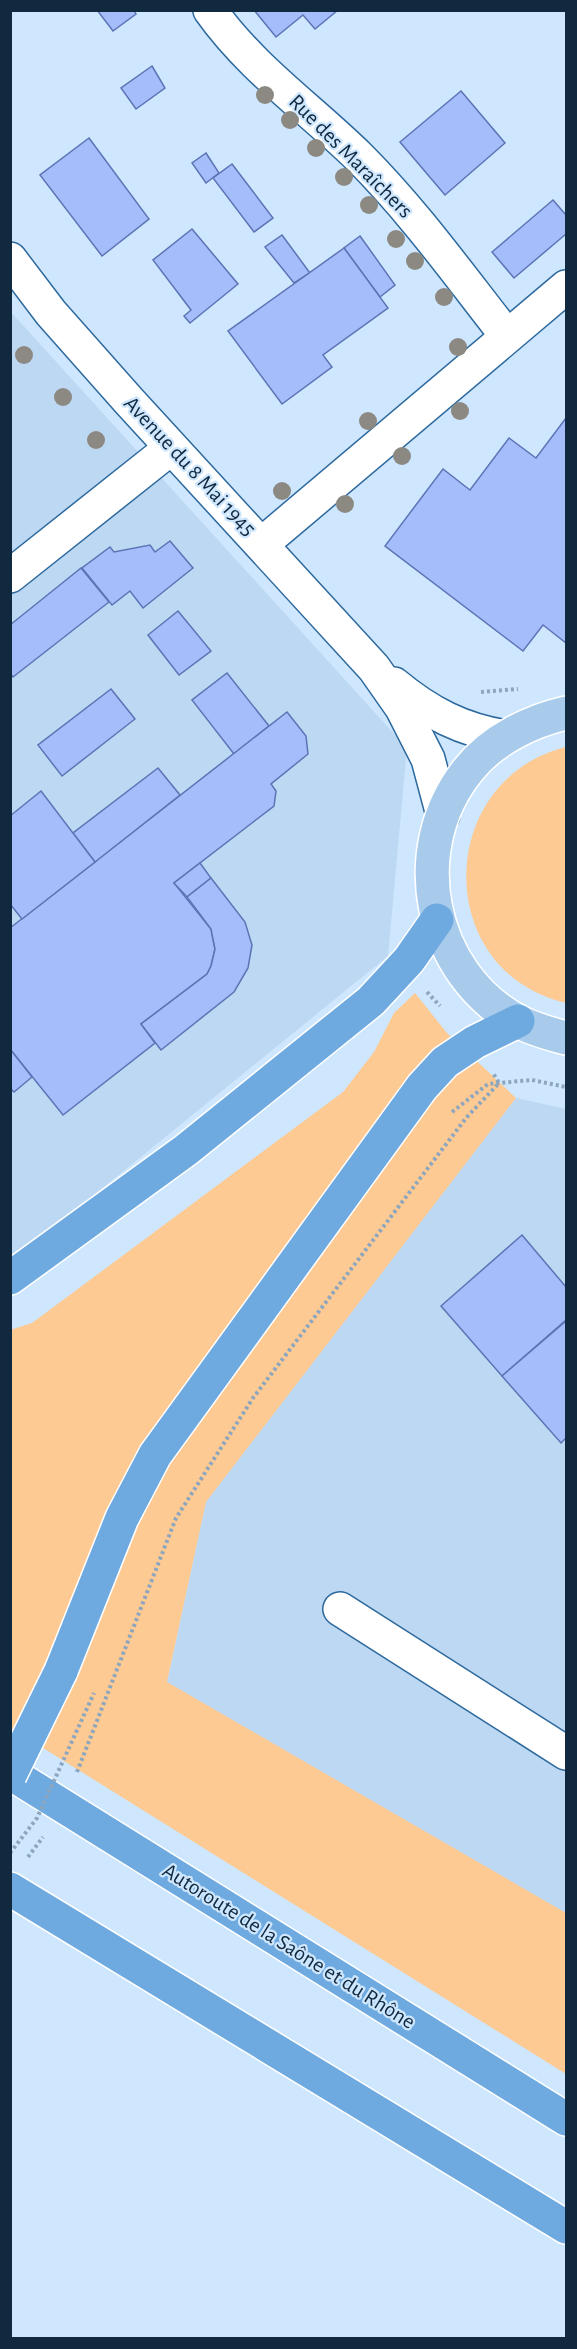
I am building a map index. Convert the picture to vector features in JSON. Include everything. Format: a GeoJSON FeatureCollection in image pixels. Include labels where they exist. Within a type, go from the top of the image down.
{"type":"FeatureCollection","features":[{"type":"Feature","properties":{"kind":"highway"},"geometry":{"type":"LineString","coordinates":[[10,1278],[186,1149],[371,1001],[409,960],[437,920]]}},
{"type":"Feature","properties":{"kind":"highway"},"geometry":{"type":"LineString","coordinates":[[10,1774],[61,1671],[122,1518],[155,1455],[422,1088],[446,1062],[475,1042],[519,1021]]}},
{"type":"Feature","properties":{"kind":"highway","name":"Autoroute de la Saône et du Rhône"},"geometry":{"type":"LineString","coordinates":[[10,1774],[567,2120]]}},
{"type":"Feature","properties":{"kind":"highway"},"geometry":{"type":"LineString","coordinates":[[10,1889],[214,2015],[567,2227]]}},
{"type":"Feature","properties":{"kind":"main road"},"geometry":{"type":"LineString","coordinates":[[567,713],[528,725],[506,737],[469,769],[443,815],[435,841],[431,867],[437,920],[446,944],[460,968],[483,995],[519,1021],[543,1032],[567,1038]]}},
{"type":"Feature","properties":{"kind":"street","name":"Rue des Maraîchers"},"geometry":{"type":"LineString","coordinates":[[210,10],[228,36],[286,93],[359,157],[421,226],[507,336]]}},
{"type":"Feature","properties":{"kind":"street","name":"Avenue du 8 Mai 1945"},"geometry":{"type":"LineString","coordinates":[[10,259],[51,313],[171,448],[374,668],[402,708],[428,759],[443,815]]}},
{"type":"Feature","properties":{"kind":"street"},"geometry":{"type":"LineString","coordinates":[[262,544],[567,287]]}},
{"type":"Feature","properties":{"kind":"street"},"geometry":{"type":"LineString","coordinates":[[10,576],[171,448]]}},
{"type":"Feature","properties":{"kind":"street","name":"Avenue du 8 Mai 1945"},"geometry":{"type":"LineString","coordinates":[[374,668],[420,705],[479,733],[506,737]]}},
{"type":"Feature","properties":{"kind":"street"},"geometry":{"type":"LineString","coordinates":[[340,1609],[567,1753]]}},
{"type":"Feature","properties":{"kind":"path"},"geometry":{"type":"LineString","coordinates":[[451,1113],[488,1084],[532,1080],[567,1087]]}},
{"type":"Feature","properties":{"kind":"path"},"geometry":{"type":"LineString","coordinates":[[10,1853],[37,1818],[98,1682]]}},
{"type":"Feature","properties":{"kind":"shaded area"},"geometry":{"type":"Polygon","coordinates":[[[10,311],[407,748],[388,956],[29,1248],[10,1258],[10,311]]]}},
{"type":"Feature","properties":{"kind":"shaded area"},"geometry":{"type":"Polygon","coordinates":[[[566,747],[566,1003],[522,984],[491,955],[472,917],[466,876],[473,834],[491,797],[523,766],[566,747]]]}},
{"type":"Feature","properties":{"kind":"shaded area"},"geometry":{"type":"Polygon","coordinates":[[[415,993],[447,1033],[516,1098],[206,1502],[167,1682],[566,1913],[566,2074],[11,1728],[10,1330],[32,1323],[343,1092],[374,1052],[394,1013],[415,993]]]}},
{"type":"Feature","properties":{"kind":"shaded area"},"geometry":{"type":"Polygon","coordinates":[[[516,1098],[566,1109],[566,1913],[167,1683],[206,1502],[516,1098]]]}},
{"type":"Feature","properties":{"kind":"building"},"geometry":{"type":"Polygon","coordinates":[[[97,10],[134,10],[136,14],[113,31],[97,10]]]}},
{"type":"Feature","properties":{"kind":"building"},"geometry":{"type":"Polygon","coordinates":[[[254,10],[338,10],[315,29],[303,15],[276,37],[254,10]]]}},
{"type":"Feature","properties":{"kind":"building"},"geometry":{"type":"Polygon","coordinates":[[[152,66],[165,88],[136,109],[121,88],[152,66]]]}},
{"type":"Feature","properties":{"kind":"building"},"geometry":{"type":"Polygon","coordinates":[[[461,91],[505,143],[445,195],[400,142],[461,91]]]}},
{"type":"Feature","properties":{"kind":"building"},"geometry":{"type":"Polygon","coordinates":[[[89,138],[149,219],[102,256],[40,175],[89,138]]]}},
{"type":"Feature","properties":{"kind":"building"},"geometry":{"type":"Polygon","coordinates":[[[206,153],[219,173],[206,183],[192,163],[206,153]]]}},
{"type":"Feature","properties":{"kind":"building"},"geometry":{"type":"Polygon","coordinates":[[[232,164],[273,218],[254,232],[213,178],[232,164]]]}},
{"type":"Feature","properties":{"kind":"building"},"geometry":{"type":"Polygon","coordinates":[[[553,200],[566,215],[566,234],[514,278],[492,252],[553,200]]]}},
{"type":"Feature","properties":{"kind":"building"},"geometry":{"type":"Polygon","coordinates":[[[192,229],[238,284],[190,323],[184,316],[191,310],[153,260],[192,229]]]}},
{"type":"Feature","properties":{"kind":"building"},"geometry":{"type":"Polygon","coordinates":[[[282,235],[310,273],[294,283],[265,247],[282,235]]]}},
{"type":"Feature","properties":{"kind":"building"},"geometry":{"type":"Polygon","coordinates":[[[360,236],[395,285],[380,297],[344,248],[360,236]]]}},
{"type":"Feature","properties":{"kind":"building"},"geometry":{"type":"Polygon","coordinates":[[[344,248],[388,308],[323,355],[332,367],[282,404],[228,331],[344,248]]]}},
{"type":"Feature","properties":{"kind":"building"},"geometry":{"type":"Polygon","coordinates":[[[566,418],[566,643],[543,625],[523,651],[385,546],[443,469],[470,490],[509,438],[536,458],[566,418]]]}},
{"type":"Feature","properties":{"kind":"building"},"geometry":{"type":"Polygon","coordinates":[[[170,541],[193,568],[143,608],[130,591],[112,605],[82,568],[110,547],[114,552],[150,545],[155,552],[170,541]]]}},
{"type":"Feature","properties":{"kind":"building"},"geometry":{"type":"Polygon","coordinates":[[[81,568],[109,602],[13,677],[10,673],[10,625],[81,568]]]}},
{"type":"Feature","properties":{"kind":"building"},"geometry":{"type":"Polygon","coordinates":[[[178,611],[211,651],[179,675],[148,635],[178,611]]]}},
{"type":"Feature","properties":{"kind":"building"},"geometry":{"type":"Polygon","coordinates":[[[227,673],[269,726],[234,754],[192,700],[227,673]]]}},
{"type":"Feature","properties":{"kind":"building"},"geometry":{"type":"Polygon","coordinates":[[[111,689],[135,719],[62,776],[38,745],[111,689]]]}},
{"type":"Feature","properties":{"kind":"building"},"geometry":{"type":"Polygon","coordinates":[[[287,712],[306,736],[308,754],[271,784],[276,791],[274,806],[174,883],[211,929],[215,949],[207,974],[141,1024],[155,1043],[63,1115],[10,1049],[10,928],[287,712]]]}},
{"type":"Feature","properties":{"kind":"building"},"geometry":{"type":"Polygon","coordinates":[[[158,768],[180,795],[95,862],[73,833],[158,768]]]}},
{"type":"Feature","properties":{"kind":"building"},"geometry":{"type":"Polygon","coordinates":[[[41,791],[95,862],[22,919],[10,904],[10,816],[41,791]]]}},
{"type":"Feature","properties":{"kind":"building"},"geometry":{"type":"Polygon","coordinates":[[[200,863],[211,878],[187,897],[174,883],[200,863]]]}},
{"type":"Feature","properties":{"kind":"building"},"geometry":{"type":"Polygon","coordinates":[[[211,878],[245,922],[252,945],[248,968],[234,992],[161,1050],[141,1024],[207,974],[211,966],[215,949],[211,929],[187,897],[211,878]]]}},
{"type":"Feature","properties":{"kind":"building"},"geometry":{"type":"Polygon","coordinates":[[[10,1049],[32,1077],[14,1092],[10,1088],[10,1049]]]}},
{"type":"Feature","properties":{"kind":"building"},"geometry":{"type":"Polygon","coordinates":[[[522,1235],[566,1287],[566,1320],[502,1376],[441,1306],[522,1235]]]}},
{"type":"Feature","properties":{"kind":"building"},"geometry":{"type":"Polygon","coordinates":[[[566,1321],[566,1438],[561,1443],[502,1376],[566,1321]]]}}]}
